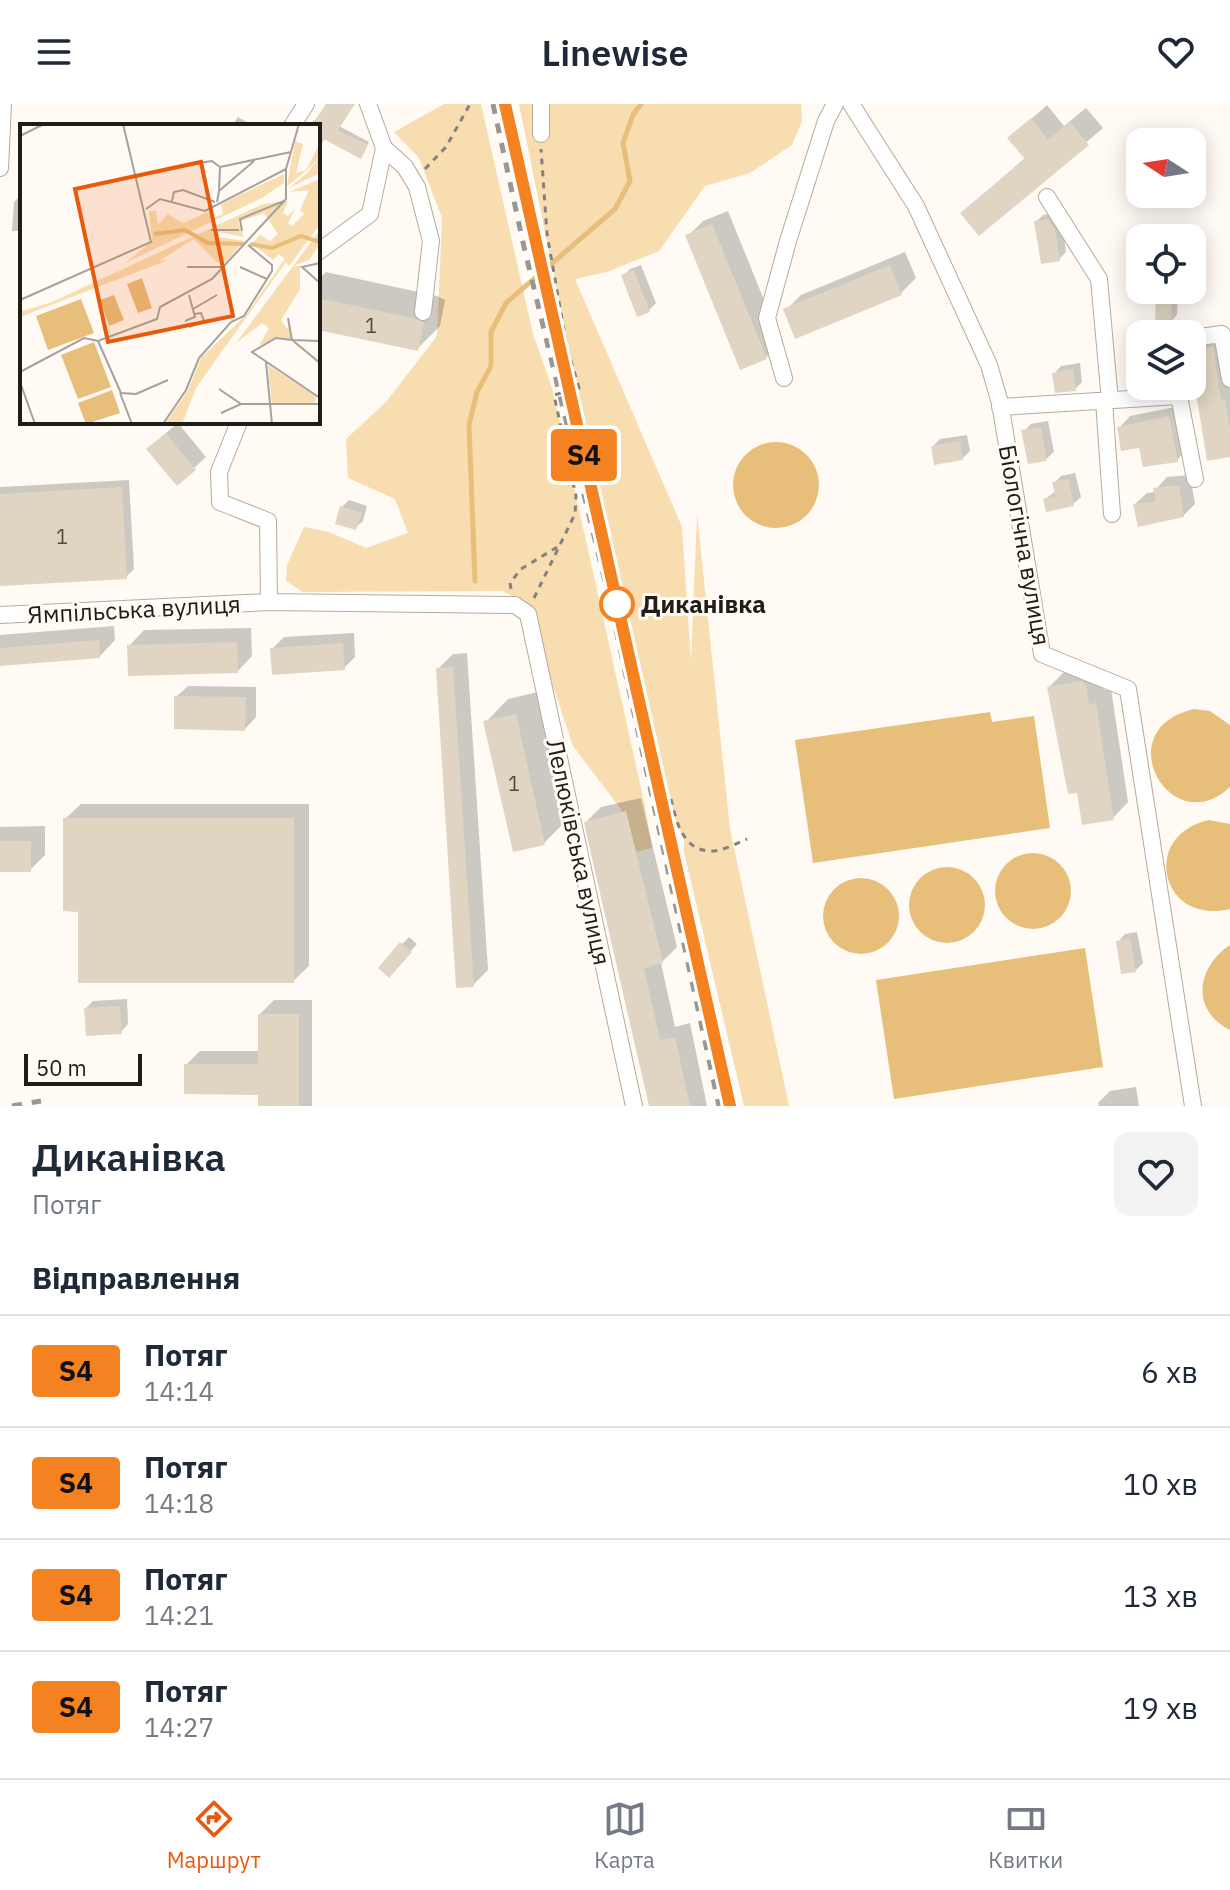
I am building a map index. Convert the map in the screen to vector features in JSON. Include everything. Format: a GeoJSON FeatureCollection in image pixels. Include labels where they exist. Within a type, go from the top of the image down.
{"type":"FeatureCollection","features":[{"type":"Feature","properties":{"kind":"street"},"geometry":{"type":"LineString","coordinates":[[0,168],[3,104]]}},
{"type":"Feature","properties":{"kind":"street"},"geometry":{"type":"LineString","coordinates":[[293,124],[306,104]]}},
{"type":"Feature","properties":{"kind":"street"},"geometry":{"type":"LineString","coordinates":[[368,104],[384,148],[405,167],[417,187],[431,241],[423,312]]}},
{"type":"Feature","properties":{"kind":"street"},"geometry":{"type":"LineString","coordinates":[[541,104],[541,134]]}},
{"type":"Feature","properties":{"kind":"street"},"geometry":{"type":"LineString","coordinates":[[784,378],[767,318],[826,121],[835,104]]}},
{"type":"Feature","properties":{"kind":"street","name":"Біологічна вулиця"},"geometry":{"type":"LineString","coordinates":[[851,104],[916,206],[989,365],[1000,407],[1042,654],[1128,689],[1193,1106]]}},
{"type":"Feature","properties":{"kind":"street"},"geometry":{"type":"LineString","coordinates":[[320,251],[370,214],[384,148]]}},
{"type":"Feature","properties":{"kind":"street"},"geometry":{"type":"LineString","coordinates":[[1047,197],[1099,279],[1112,514]]}},
{"type":"Feature","properties":{"kind":"street"},"geometry":{"type":"LineString","coordinates":[[1206,336],[1222,334],[1230,379]]}},
{"type":"Feature","properties":{"kind":"street"},"geometry":{"type":"LineString","coordinates":[[1000,407],[1126,398]]}},
{"type":"Feature","properties":{"kind":"street"},"geometry":{"type":"LineString","coordinates":[[1180,400],[1195,479]]}},
{"type":"Feature","properties":{"kind":"street","name":"Ямпільська вулиця"},"geometry":{"type":"LineString","coordinates":[[238,424],[219,472],[220,502],[268,521],[269,602]]}},
{"type":"Feature","properties":{"kind":"street","name":"Ямпільська вулиця"},"geometry":{"type":"LineString","coordinates":[[0,615],[269,602],[521,609]]}},
{"type":"Feature","properties":{"kind":"street","name":"Лелюківська вулиця"},"geometry":{"type":"LineString","coordinates":[[521,609],[634,1106]]}},
{"type":"Feature","properties":{"kind":"path"},"geometry":{"type":"LineString","coordinates":[[419,174],[446,147],[470,104]]}},
{"type":"Feature","properties":{"kind":"path"},"geometry":{"type":"LineString","coordinates":[[521,609],[569,532],[575,514],[576,496],[554,395],[579,388],[567,347],[551,251],[541,163],[541,134]]}},
{"type":"Feature","properties":{"kind":"path"},"geometry":{"type":"LineString","coordinates":[[521,609],[510,583],[521,569],[559,546]]}},
{"type":"Feature","properties":{"kind":"path"},"geometry":{"type":"LineString","coordinates":[[671,799],[677,827],[691,844],[711,852],[747,839]]}},
{"type":"Feature","properties":{"kind":"shaded area"},"geometry":{"type":"Polygon","coordinates":[[[444,104],[481,104],[533,334],[552,388],[652,848],[636,852],[623,812],[573,746],[525,602],[502,591],[303,592],[286,581],[287,565],[304,527],[329,532],[366,548],[408,533],[395,499],[348,478],[346,439],[386,402],[437,336],[442,218],[419,158],[394,132],[444,104]]]}},
{"type":"Feature","properties":{"kind":"shaded area"},"geometry":{"type":"Polygon","coordinates":[[[519,104],[801,104],[802,121],[792,145],[750,173],[705,186],[659,251],[607,272],[575,279],[682,527],[691,662],[697,514],[730,829],[789,1106],[744,1106],[684,852],[684,836],[677,827],[565,330],[519,104]]]}},
{"type":"Feature","properties":{"kind":"shaded area"},"geometry":{"type":"Polygon","coordinates":[[[776,442],[792,446],[806,455],[815,469],[819,485],[815,501],[806,515],[792,524],[776,528],[760,524],[746,515],[737,501],[733,485],[737,469],[746,455],[760,446],[776,442]]]}},
{"type":"Feature","properties":{"kind":"shaded area"},"geometry":{"type":"Polygon","coordinates":[[[1194,709],[1210,711],[1230,725],[1230,787],[1208,801],[1187,801],[1169,792],[1157,776],[1151,757],[1154,738],[1168,720],[1194,709]]]}},
{"type":"Feature","properties":{"kind":"shaded area"},"geometry":{"type":"Polygon","coordinates":[[[990,712],[992,722],[1034,716],[1050,828],[813,863],[795,740],[990,712]]]}},
{"type":"Feature","properties":{"kind":"shaded area"},"geometry":{"type":"Polygon","coordinates":[[[1209,820],[1230,824],[1230,909],[1206,911],[1187,904],[1174,892],[1167,876],[1167,859],[1173,843],[1187,829],[1209,820]]]}},
{"type":"Feature","properties":{"kind":"shaded area"},"geometry":{"type":"Polygon","coordinates":[[[1033,853],[1048,856],[1060,864],[1068,876],[1071,891],[1068,906],[1060,918],[1048,926],[1033,929],[1018,926],[1006,918],[998,906],[995,891],[998,876],[1006,864],[1018,856],[1033,853]]]}},
{"type":"Feature","properties":{"kind":"shaded area"},"geometry":{"type":"Polygon","coordinates":[[[947,867],[961,870],[974,878],[982,891],[985,905],[982,919],[974,932],[961,940],[947,943],[933,940],[920,932],[912,919],[909,905],[912,891],[920,878],[933,870],[947,867]]]}},
{"type":"Feature","properties":{"kind":"shaded area"},"geometry":{"type":"Polygon","coordinates":[[[861,878],[876,881],[888,889],[896,901],[899,916],[896,931],[888,943],[876,951],[861,954],[846,951],[834,943],[826,931],[823,916],[826,901],[834,889],[846,881],[861,878]]]}},
{"type":"Feature","properties":{"kind":"shaded area"},"geometry":{"type":"Polygon","coordinates":[[[1230,945],[1230,1030],[1217,1022],[1208,1011],[1203,988],[1210,965],[1230,945]]]}},
{"type":"Feature","properties":{"kind":"shaded area"},"geometry":{"type":"Polygon","coordinates":[[[1085,948],[1103,1067],[894,1099],[876,980],[1085,948]]]}},
{"type":"Feature","properties":{"kind":"building"},"geometry":{"type":"Polygon","coordinates":[[[326,104],[355,104],[338,130],[368,145],[361,159],[320,137],[320,124],[312,124],[326,104]]]}},
{"type":"Feature","properties":{"kind":"building"},"geometry":{"type":"Polygon","coordinates":[[[1031,118],[1048,140],[1070,122],[1089,145],[979,236],[960,213],[1025,159],[1007,138],[1031,118]]]}},
{"type":"Feature","properties":{"kind":"building"},"geometry":{"type":"Polygon","coordinates":[[[1048,219],[1055,230],[1060,261],[1041,264],[1034,221],[1048,219]]]}},
{"type":"Feature","properties":{"kind":"building"},"geometry":{"type":"Polygon","coordinates":[[[712,224],[767,359],[740,370],[685,235],[712,224]]]}},
{"type":"Feature","properties":{"kind":"building"},"geometry":{"type":"Polygon","coordinates":[[[890,265],[902,295],[795,339],[783,309],[890,265]]]}},
{"type":"Feature","properties":{"kind":"building"},"geometry":{"type":"Polygon","coordinates":[[[634,270],[650,312],[637,317],[621,275],[634,270]]]}},
{"type":"Feature","properties":{"kind":"building"},"geometry":{"type":"Polygon","coordinates":[[[320,298],[414,318],[424,323],[418,351],[320,330],[320,298]]]}},
{"type":"Feature","properties":{"kind":"building"},"geometry":{"type":"Polygon","coordinates":[[[1156,304],[1172,304],[1171,320],[1155,320],[1156,304]]]}},
{"type":"Feature","properties":{"kind":"building"},"geometry":{"type":"Polygon","coordinates":[[[1213,347],[1221,400],[1225,399],[1230,430],[1230,457],[1207,461],[1197,400],[1206,400],[1206,348],[1213,347]]]}},
{"type":"Feature","properties":{"kind":"building"},"geometry":{"type":"Polygon","coordinates":[[[1073,369],[1076,391],[1055,393],[1052,373],[1073,369]]]}},
{"type":"Feature","properties":{"kind":"building"},"geometry":{"type":"Polygon","coordinates":[[[1169,416],[1178,462],[1143,467],[1139,448],[1121,451],[1117,427],[1169,416]]]}},
{"type":"Feature","properties":{"kind":"building"},"geometry":{"type":"Polygon","coordinates":[[[1041,427],[1047,461],[1028,464],[1021,430],[1041,427]]]}},
{"type":"Feature","properties":{"kind":"building"},"geometry":{"type":"Polygon","coordinates":[[[166,433],[196,470],[177,486],[146,449],[166,433]]]}},
{"type":"Feature","properties":{"kind":"building"},"geometry":{"type":"Polygon","coordinates":[[[960,441],[963,460],[934,465],[931,446],[960,441]]]}},
{"type":"Feature","properties":{"kind":"building"},"geometry":{"type":"Polygon","coordinates":[[[1069,479],[1074,506],[1046,512],[1043,499],[1055,496],[1052,482],[1069,479]]]}},
{"type":"Feature","properties":{"kind":"building"},"geometry":{"type":"Polygon","coordinates":[[[1179,485],[1184,517],[1138,527],[1133,504],[1156,501],[1153,488],[1179,485]]]}},
{"type":"Feature","properties":{"kind":"building"},"geometry":{"type":"Polygon","coordinates":[[[122,487],[127,579],[0,586],[0,494],[122,487]]]}},
{"type":"Feature","properties":{"kind":"building"},"geometry":{"type":"Polygon","coordinates":[[[340,506],[362,513],[356,530],[335,524],[340,506]]]}},
{"type":"Feature","properties":{"kind":"building"},"geometry":{"type":"Polygon","coordinates":[[[99,640],[100,658],[0,666],[0,648],[99,640]]]}},
{"type":"Feature","properties":{"kind":"building"},"geometry":{"type":"Polygon","coordinates":[[[237,642],[238,673],[128,676],[127,645],[237,642]]]}},
{"type":"Feature","properties":{"kind":"building"},"geometry":{"type":"Polygon","coordinates":[[[343,643],[345,670],[272,675],[270,648],[343,643]]]}},
{"type":"Feature","properties":{"kind":"building"},"geometry":{"type":"Polygon","coordinates":[[[453,667],[474,987],[456,988],[436,668],[453,667]]]}},
{"type":"Feature","properties":{"kind":"building"},"geometry":{"type":"Polygon","coordinates":[[[1080,681],[1086,684],[1089,704],[1096,703],[1114,820],[1082,825],[1077,793],[1068,794],[1047,687],[1080,681]]]}},
{"type":"Feature","properties":{"kind":"building"},"geometry":{"type":"Polygon","coordinates":[[[174,696],[246,697],[245,731],[174,729],[174,696]]]}},
{"type":"Feature","properties":{"kind":"building"},"geometry":{"type":"Polygon","coordinates":[[[516,714],[545,845],[513,852],[483,721],[516,714]]]}},
{"type":"Feature","properties":{"kind":"building"},"geometry":{"type":"Polygon","coordinates":[[[626,811],[663,963],[644,968],[660,1040],[675,1037],[690,1106],[649,1106],[588,841],[584,822],[626,811]]]}},
{"type":"Feature","properties":{"kind":"building"},"geometry":{"type":"Polygon","coordinates":[[[63,818],[294,818],[294,983],[78,983],[78,912],[63,911],[63,818]]]}},
{"type":"Feature","properties":{"kind":"building"},"geometry":{"type":"Polygon","coordinates":[[[0,841],[31,841],[31,872],[0,872],[0,841]]]}},
{"type":"Feature","properties":{"kind":"building"},"geometry":{"type":"Polygon","coordinates":[[[1130,938],[1136,972],[1121,974],[1116,941],[1130,938]]]}},
{"type":"Feature","properties":{"kind":"building"},"geometry":{"type":"Polygon","coordinates":[[[400,942],[412,952],[389,978],[378,968],[400,942]]]}},
{"type":"Feature","properties":{"kind":"building"},"geometry":{"type":"Polygon","coordinates":[[[120,1006],[122,1034],[86,1036],[84,1008],[120,1006]]]}},
{"type":"Feature","properties":{"kind":"building"},"geometry":{"type":"Polygon","coordinates":[[[258,1014],[299,1014],[299,1106],[258,1106],[258,1095],[184,1094],[184,1064],[258,1064],[258,1014]]]}},
{"type":"Feature","properties":{"kind":"waterway"},"geometry":{"type":"LineString","coordinates":[[475,581],[469,425],[477,392],[491,366],[491,332],[506,303],[615,209],[630,181],[623,143],[633,115],[641,104]]}},
{"type":"Feature","properties":{"kind":"railway"},"geometry":{"type":"LineString","coordinates":[[493,104],[524,247],[610,602],[719,1106]]}},
{"type":"Feature","properties":{"kind":"railway"},"geometry":{"type":"LineString","coordinates":[[511,130],[549,302]]}},
{"type":"Feature","properties":{"kind":"railway"},"geometry":{"type":"LineString","coordinates":[[12,1106],[41,1101]]}},
{"type":"Feature","properties":{"kind":"train","name":"S4"},"geometry":{"type":"LineString","coordinates":[[505,104],[730,1106]]}},
{"type":"Feature","properties":{"kind":"place","name":"Диканівка"},"geometry":{"type":"Point","coordinates":[617,604]}}]}
